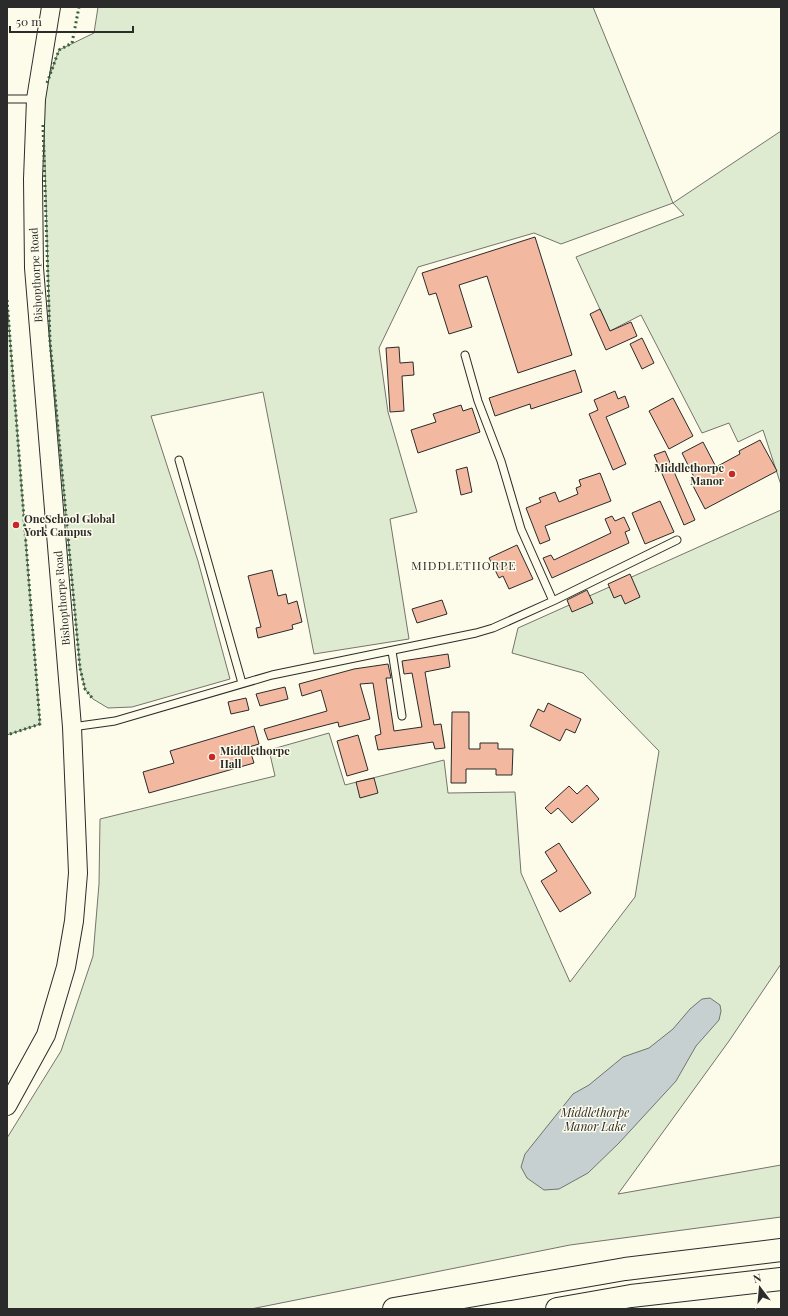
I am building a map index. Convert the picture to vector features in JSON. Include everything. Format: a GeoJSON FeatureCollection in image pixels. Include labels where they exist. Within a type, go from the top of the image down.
{"type":"FeatureCollection","features":[{"type":"Feature","properties":{"kind":"highway"},"geometry":{"type":"LineString","coordinates":[[394,1309],[625,1269],[781,1250]]}},
{"type":"Feature","properties":{"kind":"highway"},"geometry":{"type":"LineString","coordinates":[[557,1309],[631,1296],[781,1279]]}},
{"type":"Feature","properties":{"kind":"street","name":"Bishopthorpe Road"},"geometry":{"type":"LineString","coordinates":[[7,1106],[46,1035],[66,967],[74,921],[78,873],[72,727],[34,268],[33,179],[36,99],[51,7]]}},
{"type":"Feature","properties":{"kind":"lane"},"geometry":{"type":"LineString","coordinates":[[7,99],[36,99]]}},
{"type":"Feature","properties":{"kind":"lane"},"geometry":{"type":"LineString","coordinates":[[465,355],[478,401],[501,461],[521,529],[553,601]]}},
{"type":"Feature","properties":{"kind":"lane"},"geometry":{"type":"LineString","coordinates":[[179,460],[242,683]]}},
{"type":"Feature","properties":{"kind":"lane"},"geometry":{"type":"LineString","coordinates":[[72,727],[115,721],[272,675],[392,651],[493,628],[553,601],[677,540]]}},
{"type":"Feature","properties":{"kind":"lane"},"geometry":{"type":"LineString","coordinates":[[392,651],[402,716]]}},
{"type":"Feature","properties":{"kind":"green space"},"geometry":{"type":"Polygon","coordinates":[[[98,7],[593,7],[673,203],[561,244],[534,233],[418,267],[379,348],[388,412],[417,512],[390,519],[409,639],[314,654],[263,392],[151,416],[198,561],[230,679],[132,707],[108,708],[93,699],[85,689],[80,668],[50,341],[43,94],[59,50],[94,33],[98,7]]]}},
{"type":"Feature","properties":{"kind":"green space"},"geometry":{"type":"Polygon","coordinates":[[[781,131],[781,485],[763,430],[738,442],[729,423],[702,433],[641,315],[610,331],[576,257],[684,215],[673,203],[781,131]]]}},
{"type":"Feature","properties":{"kind":"green space","name":"OneSchool Global York Campus"},"geometry":{"type":"Polygon","coordinates":[[[7,300],[40,724],[7,735],[7,300]]]}},
{"type":"Feature","properties":{"kind":"green space"},"geometry":{"type":"Polygon","coordinates":[[[781,510],[781,964],[729,1041],[618,1194],[781,1165],[781,1217],[570,1245],[251,1309],[7,1309],[7,1138],[61,1051],[93,956],[99,884],[100,819],[275,776],[269,750],[329,733],[345,785],[444,760],[448,793],[515,792],[521,873],[570,982],[635,897],[659,751],[583,673],[512,653],[518,628],[781,510]]]}},
{"type":"Feature","properties":{"kind":"water","name":"Middlethorpe Manor Lake"},"geometry":{"type":"Polygon","coordinates":[[[710,998],[720,1005],[721,1011],[719,1020],[696,1046],[676,1081],[619,1143],[588,1173],[559,1189],[544,1190],[527,1178],[521,1167],[525,1154],[573,1094],[589,1085],[623,1057],[649,1048],[673,1029],[690,1009],[702,999],[710,998]]]}},
{"type":"Feature","properties":{"kind":"building"},"geometry":{"type":"Polygon","coordinates":[[[535,237],[572,355],[518,373],[487,276],[459,285],[472,327],[449,334],[436,293],[429,295],[422,273],[535,237]]]}},
{"type":"Feature","properties":{"kind":"building"},"geometry":{"type":"Polygon","coordinates":[[[600,309],[610,331],[631,322],[637,336],[606,350],[590,314],[600,309]]]}},
{"type":"Feature","properties":{"kind":"building"},"geometry":{"type":"Polygon","coordinates":[[[642,338],[654,363],[642,369],[630,344],[642,338]]]}},
{"type":"Feature","properties":{"kind":"building"},"geometry":{"type":"Polygon","coordinates":[[[399,347],[400,363],[413,362],[414,375],[402,376],[404,411],[390,412],[386,348],[399,347]]]}},
{"type":"Feature","properties":{"kind":"building"},"geometry":{"type":"Polygon","coordinates":[[[575,370],[582,392],[531,409],[530,404],[495,416],[489,398],[575,370]]]}},
{"type":"Feature","properties":{"kind":"building"},"geometry":{"type":"Polygon","coordinates":[[[615,391],[618,399],[625,396],[629,407],[606,417],[626,464],[613,470],[589,414],[598,410],[594,400],[615,391]]]}},
{"type":"Feature","properties":{"kind":"building"},"geometry":{"type":"Polygon","coordinates":[[[673,398],[693,436],[669,449],[649,411],[673,398]]]}},
{"type":"Feature","properties":{"kind":"building"},"geometry":{"type":"Polygon","coordinates":[[[461,405],[463,411],[472,408],[480,432],[418,453],[411,430],[436,422],[433,414],[461,405]]]}},
{"type":"Feature","properties":{"kind":"building","name":"Middlethorpe Manor"},"geometry":{"type":"Polygon","coordinates":[[[760,440],[777,471],[705,509],[690,480],[694,477],[682,453],[703,442],[716,467],[740,454],[739,451],[760,440]]]}},
{"type":"Feature","properties":{"kind":"building"},"geometry":{"type":"Polygon","coordinates":[[[665,451],[695,520],[684,525],[654,455],[665,451]]]}},
{"type":"Feature","properties":{"kind":"building"},"geometry":{"type":"Polygon","coordinates":[[[467,467],[472,492],[461,495],[456,470],[467,467]]]}},
{"type":"Feature","properties":{"kind":"building"},"geometry":{"type":"Polygon","coordinates":[[[600,473],[611,501],[545,526],[550,540],[540,544],[526,508],[541,502],[539,498],[555,492],[559,502],[578,494],[576,488],[581,486],[579,480],[600,473]]]}},
{"type":"Feature","properties":{"kind":"building"},"geometry":{"type":"Polygon","coordinates":[[[660,501],[674,532],[645,544],[632,513],[660,501]]]}},
{"type":"Feature","properties":{"kind":"building"},"geometry":{"type":"Polygon","coordinates":[[[612,516],[615,521],[624,517],[630,530],[625,532],[629,543],[552,578],[543,558],[551,555],[554,560],[611,533],[605,519],[612,516]]]}},
{"type":"Feature","properties":{"kind":"building"},"geometry":{"type":"Polygon","coordinates":[[[517,545],[533,579],[509,589],[503,576],[499,578],[489,558],[517,545]]]}},
{"type":"Feature","properties":{"kind":"building"},"geometry":{"type":"Polygon","coordinates":[[[272,570],[278,596],[286,594],[288,604],[297,601],[302,622],[292,625],[293,629],[258,638],[256,628],[261,627],[248,576],[272,570]]]}},
{"type":"Feature","properties":{"kind":"building"},"geometry":{"type":"Polygon","coordinates":[[[630,574],[640,597],[625,604],[621,595],[614,598],[608,584],[630,574]]]}},
{"type":"Feature","properties":{"kind":"building"},"geometry":{"type":"Polygon","coordinates":[[[587,590],[593,603],[572,612],[567,600],[587,590]]]}},
{"type":"Feature","properties":{"kind":"building"},"geometry":{"type":"Polygon","coordinates":[[[442,600],[447,614],[417,623],[412,609],[442,600]]]}},
{"type":"Feature","properties":{"kind":"building"},"geometry":{"type":"Polygon","coordinates":[[[448,654],[450,667],[425,672],[434,725],[441,724],[445,748],[435,749],[433,742],[378,750],[375,736],[381,734],[373,683],[360,684],[370,719],[339,727],[338,722],[268,740],[264,729],[327,711],[321,690],[302,696],[299,684],[354,669],[388,664],[391,678],[386,678],[394,731],[422,727],[412,673],[404,674],[402,661],[448,654]]]}},
{"type":"Feature","properties":{"kind":"building"},"geometry":{"type":"Polygon","coordinates":[[[285,687],[288,699],[260,706],[256,694],[285,687]]]}},
{"type":"Feature","properties":{"kind":"building"},"geometry":{"type":"Polygon","coordinates":[[[246,698],[249,710],[231,714],[228,702],[246,698]]]}},
{"type":"Feature","properties":{"kind":"building"},"geometry":{"type":"Polygon","coordinates":[[[548,703],[581,719],[575,733],[566,729],[560,741],[530,726],[538,709],[544,712],[548,703]]]}},
{"type":"Feature","properties":{"kind":"building"},"geometry":{"type":"Polygon","coordinates":[[[452,712],[469,712],[469,749],[480,749],[480,743],[498,743],[498,749],[513,749],[512,775],[496,775],[496,769],[466,769],[466,783],[451,783],[452,712]]]}},
{"type":"Feature","properties":{"kind":"building","name":"Middlethorpe Hall"},"geometry":{"type":"Polygon","coordinates":[[[254,726],[259,744],[249,747],[254,763],[149,793],[143,772],[174,763],[170,751],[254,726]]]}},
{"type":"Feature","properties":{"kind":"building"},"geometry":{"type":"Polygon","coordinates":[[[358,735],[368,770],[347,776],[337,741],[358,735]]]}},
{"type":"Feature","properties":{"kind":"building"},"geometry":{"type":"Polygon","coordinates":[[[374,778],[378,793],[360,798],[356,782],[374,778]]]}},
{"type":"Feature","properties":{"kind":"building"},"geometry":{"type":"Polygon","coordinates":[[[587,785],[599,799],[572,823],[558,808],[551,814],[545,808],[569,786],[577,794],[587,785]]]}},
{"type":"Feature","properties":{"kind":"building"},"geometry":{"type":"Polygon","coordinates":[[[559,843],[591,893],[560,912],[541,881],[557,871],[545,852],[559,843]]]}},
{"type":"Feature","properties":{"kind":"hedge"},"geometry":{"type":"LineString","coordinates":[[47,83],[59,50],[72,43],[79,7]]}},
{"type":"Feature","properties":{"kind":"hedge"},"geometry":{"type":"LineString","coordinates":[[43,125],[50,341],[80,668],[85,689],[93,699]]}},
{"type":"Feature","properties":{"kind":"hedge"},"geometry":{"type":"LineString","coordinates":[[7,300],[40,724],[7,735]]}},
{"type":"Feature","properties":{"kind":"place","name":"Middlethorpe Manor"},"geometry":{"type":"Point","coordinates":[732,474]}},
{"type":"Feature","properties":{"kind":"place","name":"OneSchool Global York Campus"},"geometry":{"type":"Point","coordinates":[16,525]}},
{"type":"Feature","properties":{"kind":"place","name":"Middlethorpe Hall"},"geometry":{"type":"Point","coordinates":[212,757]}},
{"type":"Feature","properties":{"kind":"district","name":"MIDDLETHORPE"},"geometry":{"type":"Point","coordinates":[464,566]}}]}
